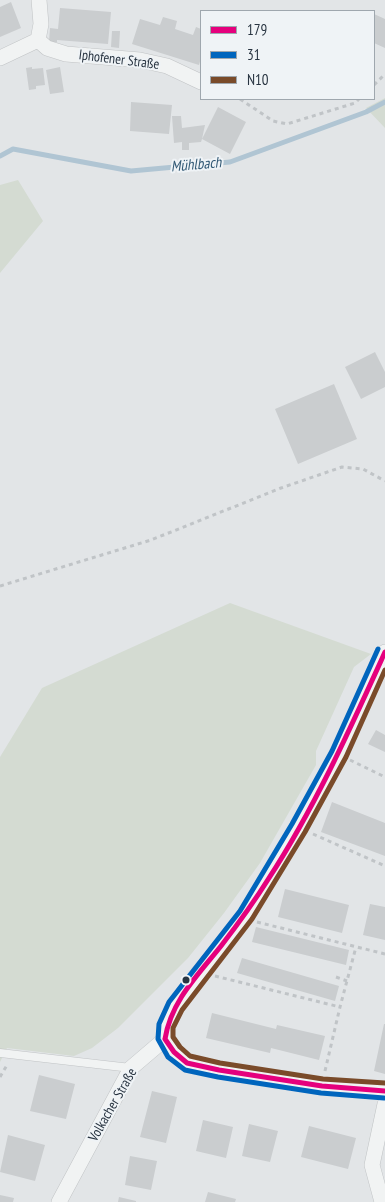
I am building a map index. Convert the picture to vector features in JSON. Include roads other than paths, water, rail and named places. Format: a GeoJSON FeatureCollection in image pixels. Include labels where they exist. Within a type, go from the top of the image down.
{"type":"FeatureCollection","features":[{"type":"Feature","properties":{"kind":"street"},"geometry":{"type":"LineString","coordinates":[[0,58],[38,40],[41,24],[39,0]]}},
{"type":"Feature","properties":{"kind":"street","name":"Iphofener Straße"},"geometry":{"type":"LineString","coordinates":[[38,40],[47,48],[66,54],[140,60],[167,66],[200,82]]}},
{"type":"Feature","properties":{"kind":"street"},"geometry":{"type":"LineString","coordinates":[[385,652],[339,754],[299,828],[243,918],[175,1006],[166,1026],[165,1039],[174,1052],[187,1063],[219,1070],[322,1086],[385,1091]]}},
{"type":"Feature","properties":{"kind":"street","name":"Volkacher Straße"},"geometry":{"type":"LineString","coordinates":[[60,1202],[131,1068],[165,1039]]}},
{"type":"Feature","properties":{"kind":"street"},"geometry":{"type":"LineString","coordinates":[[382,1202],[372,1165],[385,1104]]}},
{"type":"Feature","properties":{"kind":"lane"},"geometry":{"type":"LineString","coordinates":[[0,1053],[131,1068]]}},
{"type":"Feature","properties":{"kind":"waterway","name":"Mühlbach"},"geometry":{"type":"LineString","coordinates":[[0,156],[13,149],[131,171],[230,162],[366,112],[385,102]]}}]}
